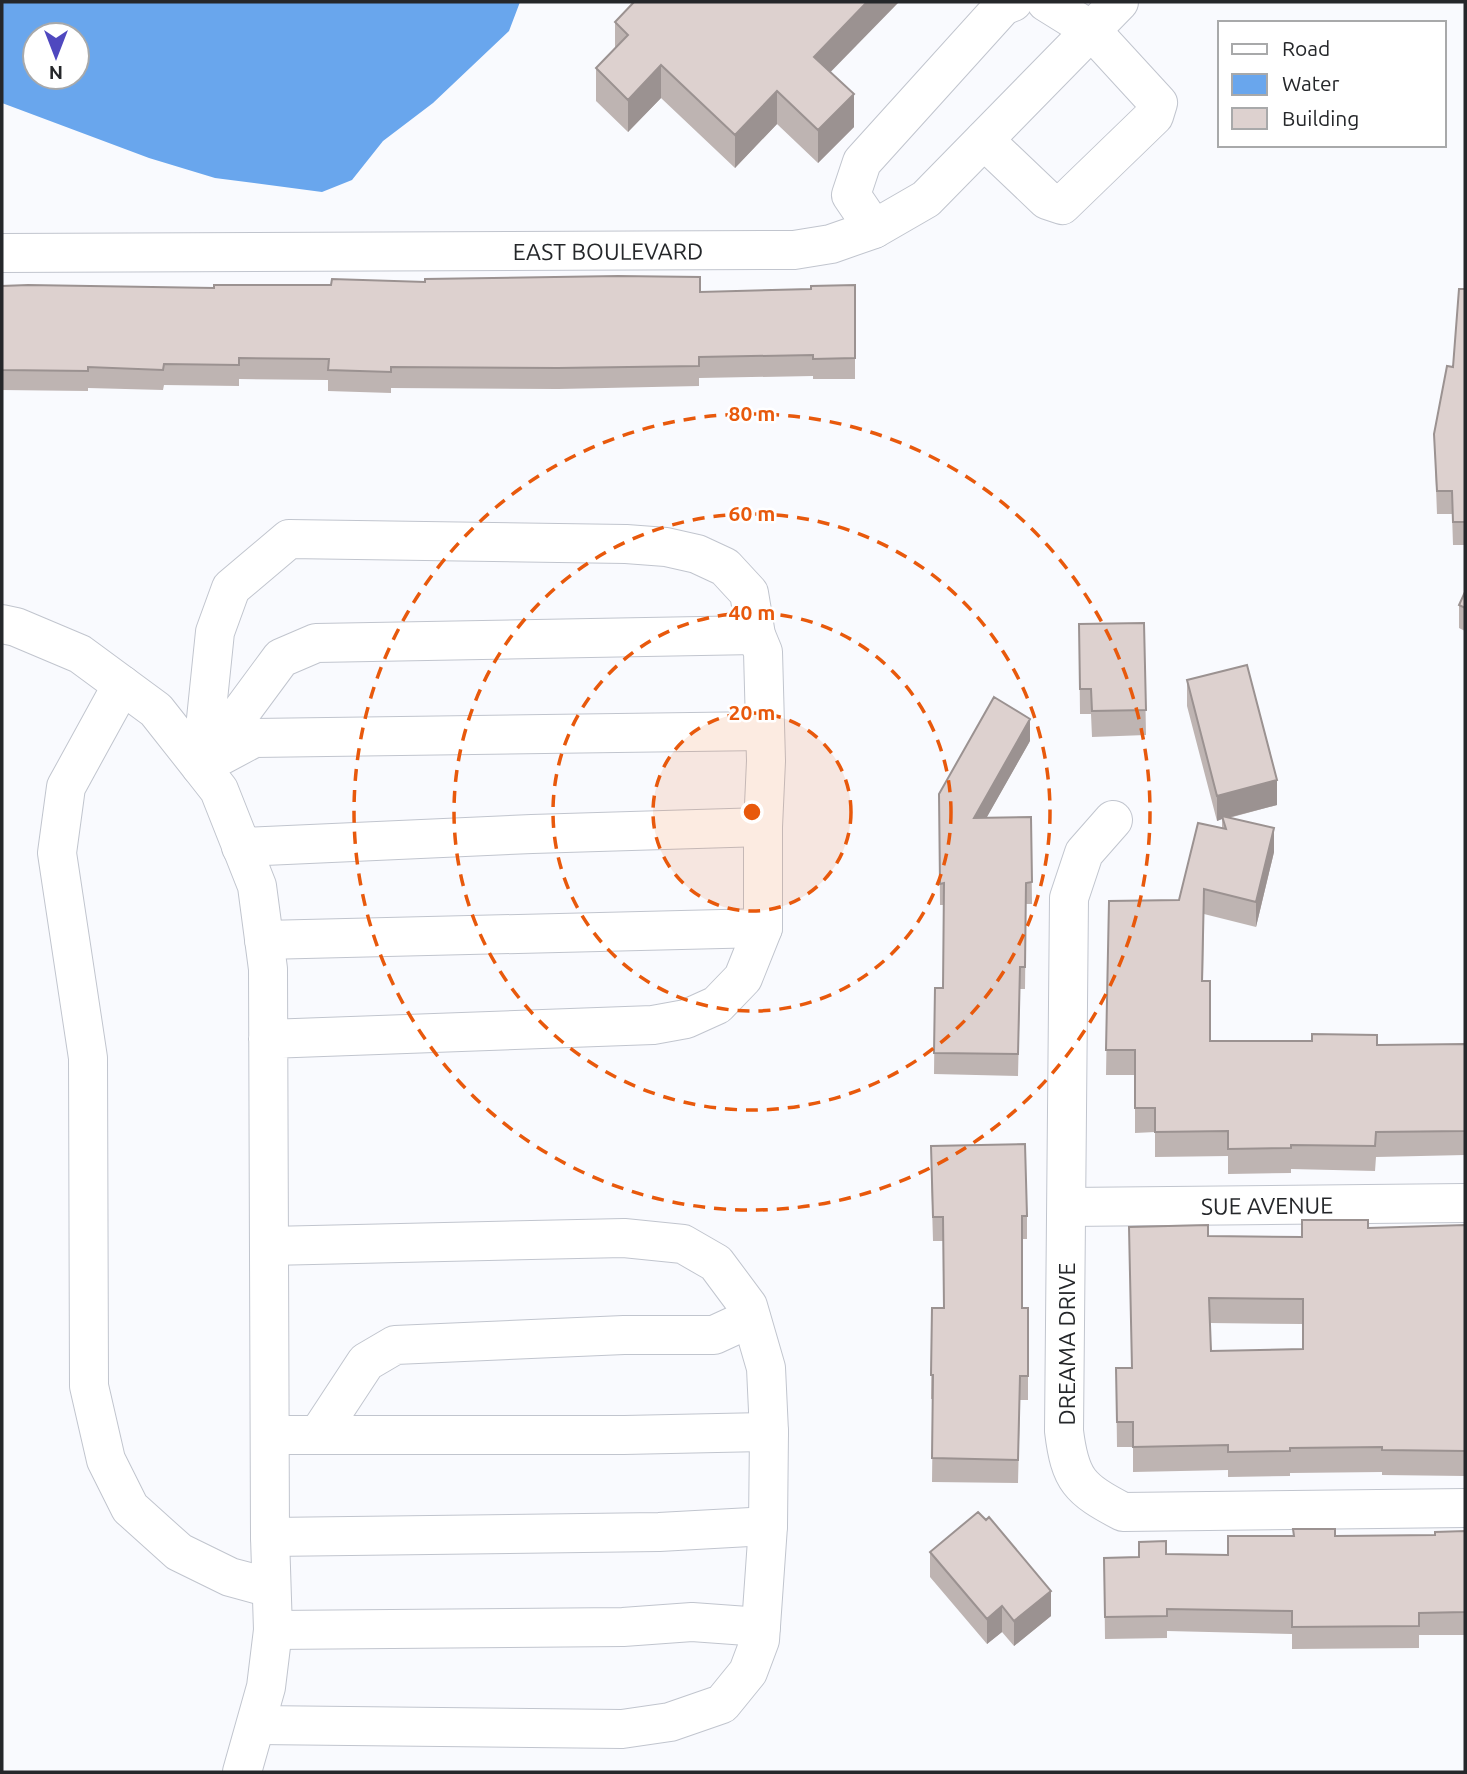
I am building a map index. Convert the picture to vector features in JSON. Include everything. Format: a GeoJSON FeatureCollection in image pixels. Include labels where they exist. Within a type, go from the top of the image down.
{"type":"FeatureCollection","features":[{"type":"Feature","properties":{"kind":"street"},"geometry":{"type":"LineString","coordinates":[[874,229],[851,195],[862,162],[1003,6],[1013,2]]}},
{"type":"Feature","properties":{"kind":"street"},"geometry":{"type":"LineString","coordinates":[[984,139],[1047,200],[1062,205],[1154,116],[1158,103],[1091,30],[1046,2]]}},
{"type":"Feature","properties":{"kind":"street","name":"EAST BOULEVARD"},"geometry":{"type":"LineString","coordinates":[[2,253],[794,250],[831,244],[874,229],[926,199],[1119,2]]}},
{"type":"Feature","properties":{"kind":"street"},"geometry":{"type":"LineString","coordinates":[[201,767],[215,632],[231,588],[289,539],[626,544],[666,547],[698,554],[725,567],[749,593],[755,635],[763,652],[763,928],[743,978],[718,1005],[686,1019],[653,1025],[268,1039]]}},
{"type":"Feature","properties":{"kind":"street"},"geometry":{"type":"LineString","coordinates":[[2,624],[16,627],[80,654],[156,710],[219,790],[257,886],[268,969],[270,1537],[273,1630],[266,1687],[242,1772]]}},
{"type":"Feature","properties":{"kind":"street"},"geometry":{"type":"LineString","coordinates":[[201,767],[281,658],[316,643],[755,635]]}},
{"type":"Feature","properties":{"kind":"street"},"geometry":{"type":"LineString","coordinates":[[122,685],[66,787],[57,853],[88,1058],[89,1386],[106,1460],[130,1508],[178,1552],[230,1577],[271,1588]]}},
{"type":"Feature","properties":{"kind":"street"},"geometry":{"type":"LineString","coordinates":[[201,767],[254,738],[765,731]]}},
{"type":"Feature","properties":{"kind":"street","name":"DREAMA DRIVE"},"geometry":{"type":"LineString","coordinates":[[1112,820],[1084,853],[1069,898],[1064,1430],[1068,1461],[1077,1480],[1092,1496],[1123,1511],[1465,1508]]}},
{"type":"Feature","properties":{"kind":"street"},"geometry":{"type":"LineString","coordinates":[[242,847],[763,827]]}},
{"type":"Feature","properties":{"kind":"street"},"geometry":{"type":"LineString","coordinates":[[264,940],[763,928]]}},
{"type":"Feature","properties":{"kind":"street","name":"SUE AVENUE"},"geometry":{"type":"LineString","coordinates":[[1067,1207],[1465,1203]]}},
{"type":"Feature","properties":{"kind":"street"},"geometry":{"type":"LineString","coordinates":[[257,1725],[622,1729],[670,1722],[722,1704],[748,1672],[760,1640],[768,1526],[769,1432],[766,1368],[748,1307],[716,1264],[683,1244],[624,1238],[269,1246]]}},
{"type":"Feature","properties":{"kind":"street"},"geometry":{"type":"LineString","coordinates":[[318,1435],[366,1362],[395,1345],[624,1335],[714,1335],[751,1318]]}},
{"type":"Feature","properties":{"kind":"street"},"geometry":{"type":"LineString","coordinates":[[270,1435],[624,1436],[769,1432]]}},
{"type":"Feature","properties":{"kind":"street"},"geometry":{"type":"LineString","coordinates":[[270,1537],[659,1532],[768,1526]]}},
{"type":"Feature","properties":{"kind":"street"},"geometry":{"type":"LineString","coordinates":[[273,1630],[623,1627],[692,1622],[761,1627]]}},
{"type":"Feature","properties":{"kind":"water"},"geometry":{"type":"Polygon","coordinates":[[[2,2],[520,2],[509,31],[433,103],[383,141],[352,180],[322,192],[215,178],[149,158],[2,103],[2,2]]]}},
{"type":"Feature","properties":{"kind":"building"},"geometry":{"type":"Polygon","coordinates":[[[634,2],[867,2],[814,57],[854,94],[818,130],[777,91],[735,135],[661,65],[628,100],[596,68],[628,35],[615,22],[634,2]]]}},
{"type":"Feature","properties":{"kind":"building"},"geometry":{"type":"Polygon","coordinates":[[[700,277],[700,292],[855,285],[855,358],[813,359],[813,355],[699,357],[699,366],[391,367],[391,372],[328,370],[329,359],[239,358],[239,365],[164,364],[163,370],[88,367],[88,371],[2,370],[2,286],[214,288],[214,285],[331,285],[332,279],[425,282],[425,279],[700,277]]]}},
{"type":"Feature","properties":{"kind":"building"},"geometry":{"type":"Polygon","coordinates":[[[1459,289],[1465,289],[1465,522],[1453,522],[1452,491],[1437,491],[1434,434],[1447,366],[1453,367],[1459,289]]]}},
{"type":"Feature","properties":{"kind":"building"},"geometry":{"type":"Polygon","coordinates":[[[1465,592],[1465,608],[1459,605],[1465,592]]]}},
{"type":"Feature","properties":{"kind":"building"},"geometry":{"type":"Polygon","coordinates":[[[1144,623],[1146,710],[1092,711],[1091,689],[1080,689],[1079,624],[1144,623]]]}},
{"type":"Feature","properties":{"kind":"building"},"geometry":{"type":"Polygon","coordinates":[[[1247,665],[1277,780],[1217,796],[1187,680],[1247,665]]]}},
{"type":"Feature","properties":{"kind":"building"},"geometry":{"type":"Polygon","coordinates":[[[994,697],[1030,719],[974,818],[1031,817],[1032,882],[1026,883],[1025,967],[1020,967],[1018,1054],[934,1053],[935,988],[943,988],[944,883],[940,884],[939,794],[994,697]]]}},
{"type":"Feature","properties":{"kind":"building"},"geometry":{"type":"Polygon","coordinates":[[[1222,816],[1274,828],[1256,902],[1204,889],[1202,981],[1210,981],[1210,1041],[1312,1041],[1312,1034],[1377,1035],[1377,1045],[1465,1044],[1465,1131],[1376,1132],[1375,1146],[1291,1145],[1291,1148],[1228,1149],[1228,1131],[1155,1132],[1155,1108],[1135,1108],[1135,1050],[1106,1050],[1109,901],[1179,900],[1198,823],[1226,829],[1222,816]]]}},
{"type":"Feature","properties":{"kind":"building"},"geometry":{"type":"Polygon","coordinates":[[[1025,1144],[1027,1216],[1022,1216],[1022,1308],[1028,1308],[1028,1376],[1020,1376],[1018,1460],[932,1458],[932,1308],[944,1308],[943,1217],[933,1217],[931,1146],[1025,1144]]]}},
{"type":"Feature","properties":{"kind":"building"},"geometry":{"type":"Polygon","coordinates":[[[1302,1220],[1368,1220],[1368,1228],[1465,1225],[1465,1451],[1382,1450],[1382,1447],[1228,1452],[1228,1445],[1133,1447],[1133,1422],[1117,1422],[1116,1368],[1132,1368],[1129,1227],[1208,1225],[1208,1236],[1302,1237],[1302,1220]],[[1209,1298],[1211,1351],[1303,1349],[1303,1299],[1209,1298]]]}},
{"type":"Feature","properties":{"kind":"building"},"geometry":{"type":"Polygon","coordinates":[[[978,1512],[986,1520],[989,1517],[1051,1591],[1014,1621],[1002,1606],[987,1619],[930,1552],[978,1512]]]}},
{"type":"Feature","properties":{"kind":"building"},"geometry":{"type":"Polygon","coordinates":[[[1293,1529],[1335,1529],[1335,1536],[1435,1535],[1435,1532],[1465,1531],[1465,1612],[1419,1613],[1419,1626],[1292,1627],[1292,1611],[1167,1609],[1167,1616],[1105,1617],[1104,1558],[1139,1557],[1139,1542],[1166,1541],[1166,1554],[1228,1555],[1228,1536],[1294,1536],[1293,1529]]]}}]}
